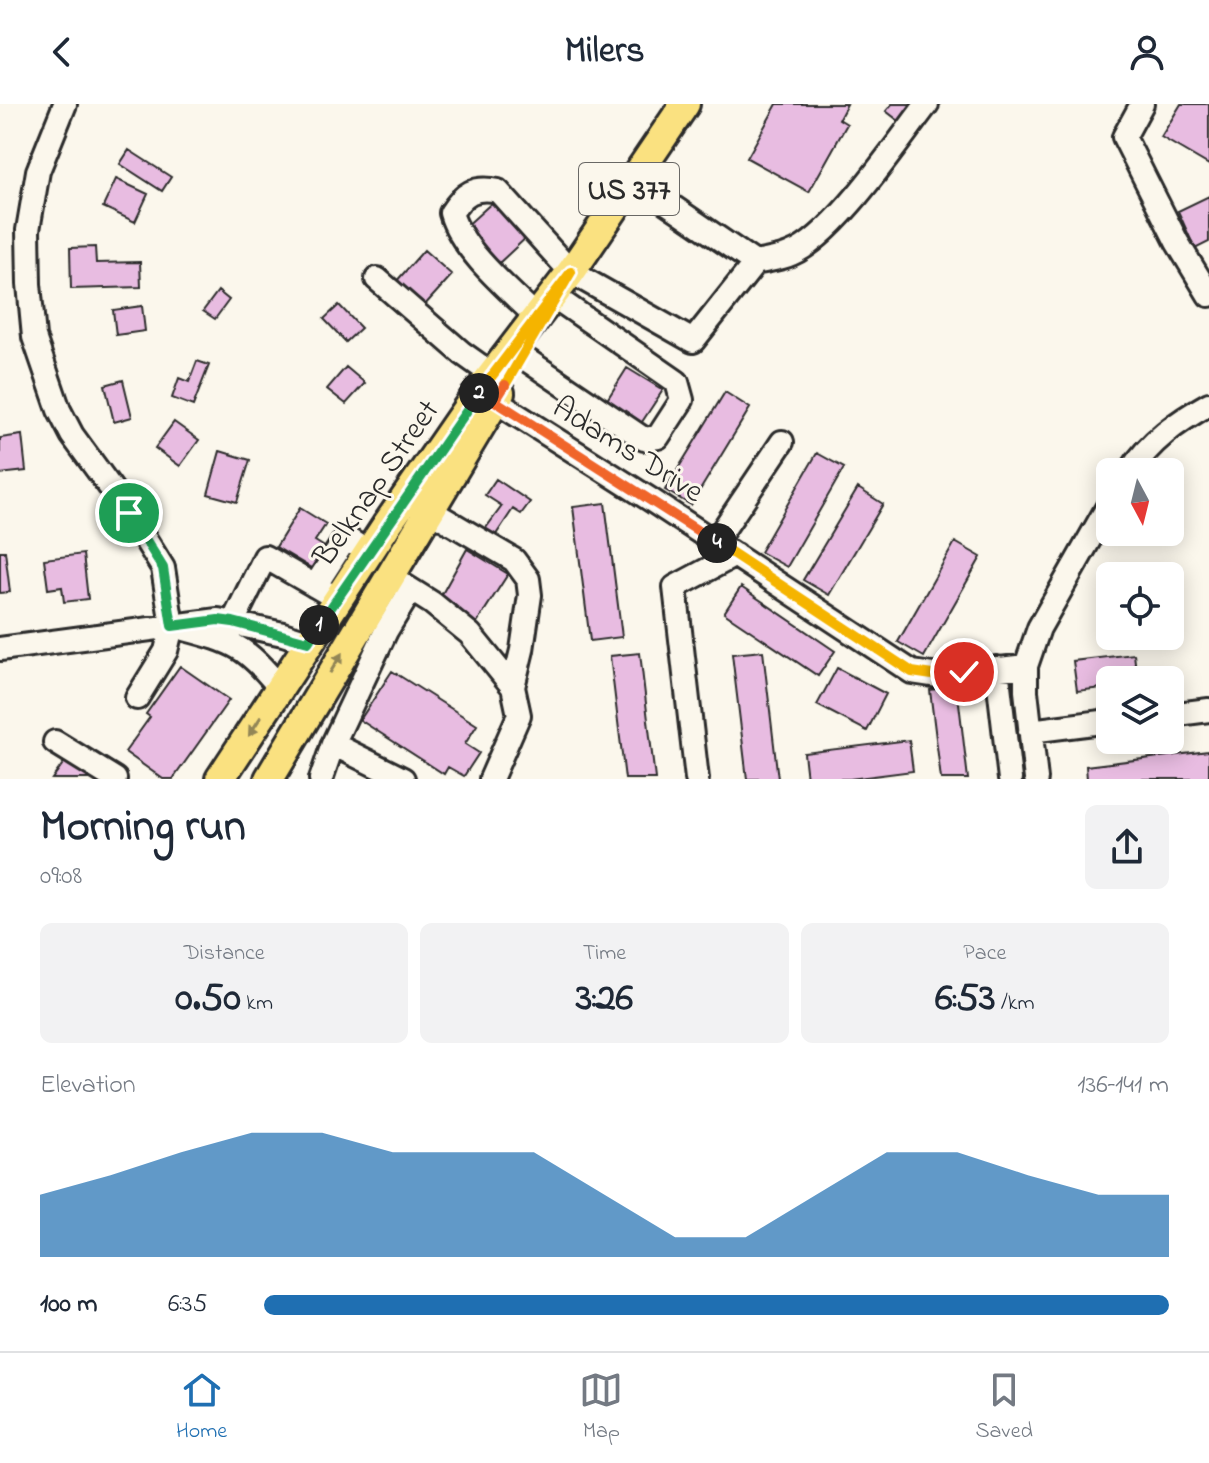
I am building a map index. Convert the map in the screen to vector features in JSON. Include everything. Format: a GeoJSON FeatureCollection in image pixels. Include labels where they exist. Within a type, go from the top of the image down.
{"type":"FeatureCollection","features":[{"type":"Feature","properties":{"kind":"main road","name":"Belknap Street"},"geometry":{"type":"LineString","coordinates":[[269,779],[400,583],[429,510],[494,388],[685,104]]}},
{"type":"Feature","properties":{"kind":"main road","name":"Belknap Street"},"geometry":{"type":"LineString","coordinates":[[220,779],[308,642],[326,592],[368,552],[521,356],[547,308]]}},
{"type":"Feature","properties":{"kind":"street"},"geometry":{"type":"LineString","coordinates":[[65,104],[38,171],[28,230],[34,337],[59,410],[72,435],[129,513],[163,568],[172,626],[166,651],[137,698]]}},
{"type":"Feature","properties":{"kind":"street"},"geometry":{"type":"LineString","coordinates":[[521,356],[644,439],[658,437],[682,400],[677,382],[499,280],[459,233],[451,213],[458,201],[473,190],[498,191],[571,272],[693,341],[755,263],[792,254],[813,240],[850,205],[927,104]]}},
{"type":"Feature","properties":{"kind":"street"},"geometry":{"type":"LineString","coordinates":[[1142,104],[1124,137],[1177,242],[1209,295]]}},
{"type":"Feature","properties":{"kind":"street"},"geometry":{"type":"LineString","coordinates":[[635,181],[755,263]]}},
{"type":"Feature","properties":{"kind":"street","name":"Adams Drive"},"geometry":{"type":"LineString","coordinates":[[377,279],[462,353],[494,388],[715,542],[912,672],[939,676],[998,675],[1026,666]]}},
{"type":"Feature","properties":{"kind":"street"},"geometry":{"type":"LineString","coordinates":[[1139,458],[1162,434],[1209,404]]}},
{"type":"Feature","properties":{"kind":"street"},"geometry":{"type":"LineString","coordinates":[[715,542],[782,442]]}},
{"type":"Feature","properties":{"kind":"street"},"geometry":{"type":"LineString","coordinates":[[429,510],[514,560],[528,579],[530,595],[513,687],[519,715],[491,779]]}},
{"type":"Feature","properties":{"kind":"street"},"geometry":{"type":"LineString","coordinates":[[1036,779],[1026,666],[1039,628],[1096,528]]}},
{"type":"Feature","properties":{"kind":"street"},"geometry":{"type":"LineString","coordinates":[[697,779],[675,587],[735,555]]}},
{"type":"Feature","properties":{"kind":"street"},"geometry":{"type":"LineString","coordinates":[[233,622],[265,557],[326,592]]}},
{"type":"Feature","properties":{"kind":"street"},"geometry":{"type":"LineString","coordinates":[[321,779],[333,744],[386,631],[400,583],[470,634],[513,687]]}},
{"type":"Feature","properties":{"kind":"street"},"geometry":{"type":"LineString","coordinates":[[0,649],[218,620],[308,642]]}},
{"type":"Feature","properties":{"kind":"street"},"geometry":{"type":"LineString","coordinates":[[172,626],[242,647],[254,656],[279,687]]}},
{"type":"Feature","properties":{"kind":"street"},"geometry":{"type":"LineString","coordinates":[[998,675],[1010,779]]}},
{"type":"Feature","properties":{"kind":"street"},"geometry":{"type":"LineString","coordinates":[[1184,713],[1209,710]]}},
{"type":"Feature","properties":{"kind":"street"},"geometry":{"type":"LineString","coordinates":[[1030,731],[1096,723]]}},
{"type":"Feature","properties":{"kind":"street"},"geometry":{"type":"LineString","coordinates":[[55,742],[115,779]]}},
{"type":"Feature","properties":{"kind":"street"},"geometry":{"type":"LineString","coordinates":[[333,744],[403,779]]}},
{"type":"Feature","properties":{"kind":"building"},"geometry":{"type":"Polygon","coordinates":[[[777,104],[847,104],[839,119],[847,124],[809,192],[747,158],[777,104]]]}},
{"type":"Feature","properties":{"kind":"building"},"geometry":{"type":"Polygon","coordinates":[[[892,104],[913,104],[899,121],[886,111],[892,104]]]}},
{"type":"Feature","properties":{"kind":"building"},"geometry":{"type":"Polygon","coordinates":[[[1181,104],[1209,104],[1209,165],[1161,137],[1181,104]]]}},
{"type":"Feature","properties":{"kind":"building"},"geometry":{"type":"Polygon","coordinates":[[[129,150],[171,177],[162,191],[120,164],[129,150]]]}},
{"type":"Feature","properties":{"kind":"building"},"geometry":{"type":"Polygon","coordinates":[[[116,179],[148,194],[135,222],[103,207],[116,179]]]}},
{"type":"Feature","properties":{"kind":"building"},"geometry":{"type":"Polygon","coordinates":[[[1209,196],[1209,242],[1195,249],[1178,211],[1209,196]]]}},
{"type":"Feature","properties":{"kind":"building"},"geometry":{"type":"Polygon","coordinates":[[[495,200],[529,235],[498,264],[464,228],[495,200]]]}},
{"type":"Feature","properties":{"kind":"building"},"geometry":{"type":"Polygon","coordinates":[[[95,247],[96,263],[140,262],[141,287],[71,289],[70,248],[95,247]]]}},
{"type":"Feature","properties":{"kind":"building"},"geometry":{"type":"Polygon","coordinates":[[[424,250],[452,275],[423,307],[395,283],[424,250]]]}},
{"type":"Feature","properties":{"kind":"building"},"geometry":{"type":"Polygon","coordinates":[[[218,291],[229,300],[215,319],[203,311],[218,291]]]}},
{"type":"Feature","properties":{"kind":"building"},"geometry":{"type":"Polygon","coordinates":[[[339,305],[361,328],[346,342],[324,319],[339,305]]]}},
{"type":"Feature","properties":{"kind":"building"},"geometry":{"type":"Polygon","coordinates":[[[142,306],[145,331],[116,335],[113,310],[142,306]]]}},
{"type":"Feature","properties":{"kind":"building"},"geometry":{"type":"Polygon","coordinates":[[[197,361],[209,365],[193,406],[172,398],[179,378],[189,382],[197,361]]]}},
{"type":"Feature","properties":{"kind":"building"},"geometry":{"type":"Polygon","coordinates":[[[346,367],[365,383],[346,404],[327,389],[346,367]]]}},
{"type":"Feature","properties":{"kind":"building"},"geometry":{"type":"Polygon","coordinates":[[[627,368],[663,390],[640,425],[605,403],[627,368]]]}},
{"type":"Feature","properties":{"kind":"building"},"geometry":{"type":"Polygon","coordinates":[[[123,380],[132,417],[114,422],[105,385],[123,380]]]}},
{"type":"Feature","properties":{"kind":"building"},"geometry":{"type":"Polygon","coordinates":[[[725,392],[750,408],[691,505],[665,490],[725,392]]]}},
{"type":"Feature","properties":{"kind":"building"},"geometry":{"type":"Polygon","coordinates":[[[174,422],[199,440],[180,466],[155,448],[174,422]]]}},
{"type":"Feature","properties":{"kind":"building"},"geometry":{"type":"Polygon","coordinates":[[[22,435],[26,471],[0,474],[0,438],[22,435]]]}},
{"type":"Feature","properties":{"kind":"building"},"geometry":{"type":"Polygon","coordinates":[[[220,451],[250,460],[237,502],[208,494],[220,451]]]}},
{"type":"Feature","properties":{"kind":"building"},"geometry":{"type":"Polygon","coordinates":[[[817,453],[844,468],[787,567],[760,552],[817,453]]]}},
{"type":"Feature","properties":{"kind":"building"},"geometry":{"type":"Polygon","coordinates":[[[496,479],[530,502],[521,514],[513,509],[493,539],[483,532],[502,506],[485,495],[496,479]]]}},
{"type":"Feature","properties":{"kind":"building"},"geometry":{"type":"Polygon","coordinates":[[[858,488],[883,504],[829,595],[803,580],[858,488]]]}},
{"type":"Feature","properties":{"kind":"building"},"geometry":{"type":"Polygon","coordinates":[[[605,503],[622,637],[590,641],[573,507],[605,503]]]}},
{"type":"Feature","properties":{"kind":"building"},"geometry":{"type":"Polygon","coordinates":[[[300,508],[326,524],[315,541],[331,551],[318,572],[276,547],[300,508]]]}},
{"type":"Feature","properties":{"kind":"building"},"geometry":{"type":"Polygon","coordinates":[[[955,542],[981,557],[924,657],[898,642],[955,542]]]}},
{"type":"Feature","properties":{"kind":"building"},"geometry":{"type":"Polygon","coordinates":[[[467,549],[508,574],[474,627],[437,603],[467,549]]]}},
{"type":"Feature","properties":{"kind":"building"},"geometry":{"type":"Polygon","coordinates":[[[0,551],[5,551],[10,592],[0,593],[0,551]]]}},
{"type":"Feature","properties":{"kind":"building"},"geometry":{"type":"Polygon","coordinates":[[[83,554],[88,599],[64,602],[62,587],[48,589],[44,559],[83,554]]]}},
{"type":"Feature","properties":{"kind":"building"},"geometry":{"type":"Polygon","coordinates":[[[741,587],[835,651],[818,676],[724,613],[741,587]]]}},
{"type":"Feature","properties":{"kind":"building"},"geometry":{"type":"Polygon","coordinates":[[[763,651],[778,779],[747,779],[732,654],[763,651]]]}},
{"type":"Feature","properties":{"kind":"building"},"geometry":{"type":"Polygon","coordinates":[[[640,653],[655,779],[625,779],[610,656],[640,653]]]}},
{"type":"Feature","properties":{"kind":"building"},"geometry":{"type":"Polygon","coordinates":[[[1134,654],[1135,666],[1096,666],[1096,689],[1077,691],[1073,661],[1134,654]]]}},
{"type":"Feature","properties":{"kind":"building"},"geometry":{"type":"Polygon","coordinates":[[[180,666],[229,700],[173,779],[163,779],[125,752],[150,717],[146,714],[180,666]]]}},
{"type":"Feature","properties":{"kind":"building"},"geometry":{"type":"Polygon","coordinates":[[[837,668],[886,694],[867,731],[817,705],[837,668]]]}},
{"type":"Feature","properties":{"kind":"building"},"geometry":{"type":"Polygon","coordinates":[[[392,671],[477,725],[465,744],[479,753],[464,776],[448,767],[444,774],[360,720],[392,671]]]}},
{"type":"Feature","properties":{"kind":"building"},"geometry":{"type":"Polygon","coordinates":[[[957,686],[968,779],[941,779],[930,690],[957,686]]]}},
{"type":"Feature","properties":{"kind":"building"},"geometry":{"type":"Polygon","coordinates":[[[909,740],[913,771],[850,779],[807,779],[804,753],[909,740]]]}},
{"type":"Feature","properties":{"kind":"building"},"geometry":{"type":"Polygon","coordinates":[[[1209,751],[1209,779],[1087,779],[1086,766],[1209,751]]]}},
{"type":"Feature","properties":{"kind":"building"},"geometry":{"type":"Polygon","coordinates":[[[65,761],[91,779],[52,779],[65,761]]]}},
{"type":"Feature","properties":{"kind":"route"},"geometry":{"type":"LineString","coordinates":[[129,513],[163,568],[172,626],[218,620],[308,642],[475,397],[571,272],[495,401],[912,672],[925,676],[964,672]]}}]}
